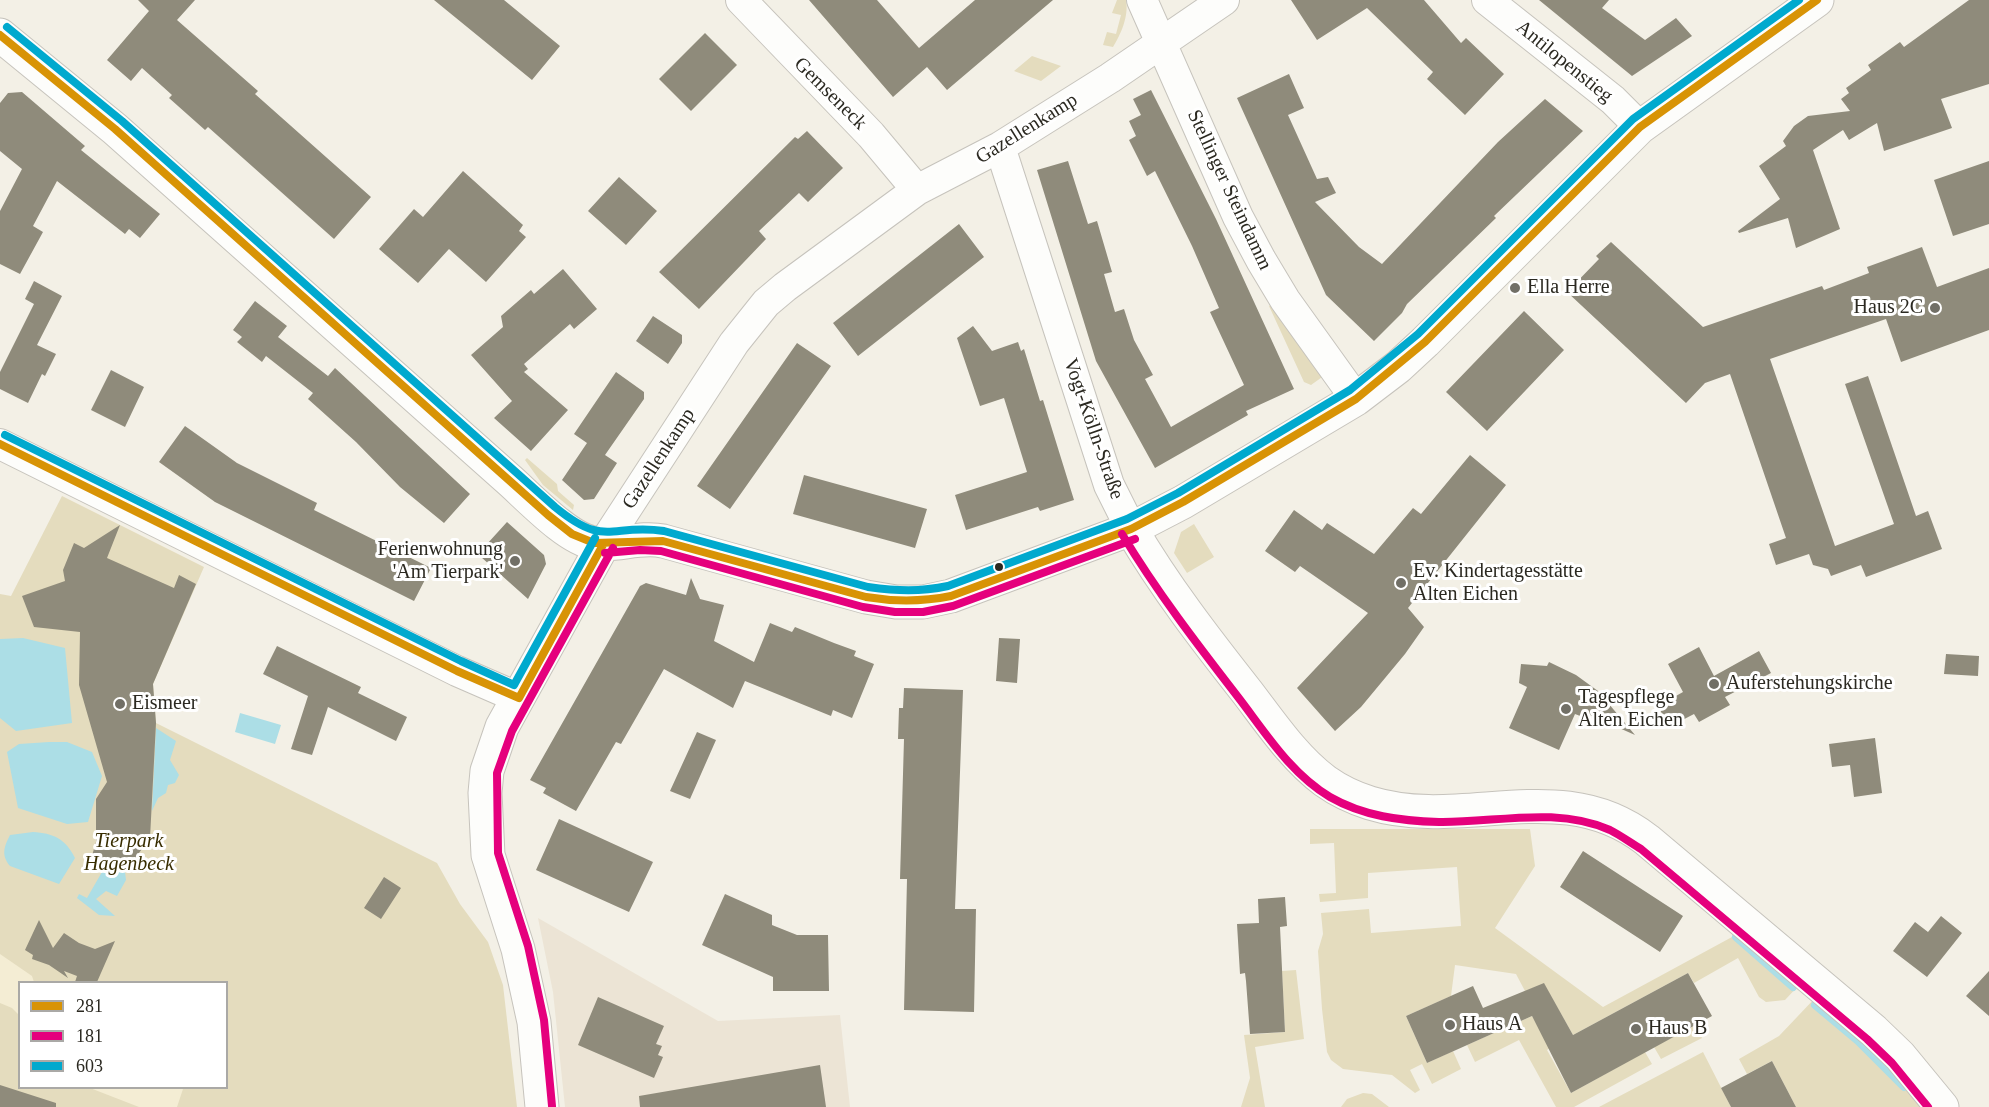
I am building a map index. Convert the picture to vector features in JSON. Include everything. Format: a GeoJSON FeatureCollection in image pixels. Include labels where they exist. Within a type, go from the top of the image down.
{"type":"FeatureCollection","features":[{"type":"Feature","properties":{"kind":"street","name":"Gemseneck"},"geometry":{"type":"LineString","coordinates":[[741,0],[871,135],[916,190]]}},
{"type":"Feature","properties":{"kind":"street","name":"Stellinger Steindamm"},"geometry":{"type":"LineString","coordinates":[[1142,0],[1238,217],[1260,260],[1285,300],[1356,399]]}},
{"type":"Feature","properties":{"kind":"street"},"geometry":{"type":"LineString","coordinates":[[1160,42],[1224,0]]}},
{"type":"Feature","properties":{"kind":"street","name":"Antilopenstieg"},"geometry":{"type":"LineString","coordinates":[[1487,0],[1612,100],[1640,127]]}},
{"type":"Feature","properties":{"kind":"street"},"geometry":{"type":"LineString","coordinates":[[0,36],[107,122],[545,511],[583,540],[604,543],[640,539],[663,541],[866,597],[896,602],[923,602],[962,592],[1131,529],[1183,502],[1356,399],[1398,367],[1425,342],[1640,127],[1817,0]]}},
{"type":"Feature","properties":{"kind":"street","name":"Gazellenkamp"},"geometry":{"type":"LineString","coordinates":[[542,1107],[534,1022],[518,949],[488,855],[485,794],[493,750],[604,543],[755,316],[785,286],[916,190],[1000,147],[1160,42]]}},
{"type":"Feature","properties":{"kind":"street","name":"Vogt-Kölln-Straße"},"geometry":{"type":"LineString","coordinates":[[1000,147],[1109,485],[1131,529],[1167,585],[1233,674],[1283,737],[1324,780],[1356,798],[1403,810],[1563,807],[1588,810],[1617,820],[1647,840],[1874,1031],[1899,1056],[1942,1107]]}},
{"type":"Feature","properties":{"kind":"street"},"geometry":{"type":"LineString","coordinates":[[0,444],[457,671],[519,698]]}},
{"type":"Feature","properties":{"kind":"shaded area"},"geometry":{"type":"Polygon","coordinates":[[[538,918],[718,1021],[840,1015],[850,1107],[565,1107],[553,992],[538,918]]]}},
{"type":"Feature","properties":{"kind":"green space"},"geometry":{"type":"Polygon","coordinates":[[[1117,0],[1126,0],[1127,6],[1121,31],[1113,47],[1103,45],[1107,32],[1116,34],[1121,15],[1112,13],[1117,0]]]}},
{"type":"Feature","properties":{"kind":"green space"},"geometry":{"type":"Polygon","coordinates":[[[1032,56],[1061,66],[1041,81],[1014,71],[1032,56]]]}},
{"type":"Feature","properties":{"kind":"green space"},"geometry":{"type":"Polygon","coordinates":[[[1274,303],[1325,375],[1311,385],[1304,382],[1269,306],[1274,303]]]}},
{"type":"Feature","properties":{"kind":"green space"},"geometry":{"type":"Polygon","coordinates":[[[527,458],[557,484],[558,491],[574,505],[573,510],[543,485],[525,460],[527,458]]]}},
{"type":"Feature","properties":{"kind":"green space","name":"Tierpark Hagenbeck"},"geometry":{"type":"Polygon","coordinates":[[[62,496],[204,567],[153,684],[156,723],[437,863],[460,904],[488,942],[503,985],[517,1107],[0,1107],[0,594],[11,596],[62,496]]]}},
{"type":"Feature","properties":{"kind":"green space"},"geometry":{"type":"Polygon","coordinates":[[[1194,524],[1214,557],[1187,573],[1174,553],[1181,532],[1194,524]]]}},
{"type":"Feature","properties":{"kind":"green space"},"geometry":{"type":"Polygon","coordinates":[[[1310,829],[1530,829],[1535,866],[1495,928],[1603,1007],[1732,937],[1737,930],[1800,984],[1785,1000],[1766,1002],[1759,997],[1738,958],[1694,983],[1688,973],[1573,1035],[1544,984],[1525,991],[1516,974],[1455,965],[1451,996],[1406,1016],[1427,1063],[1453,1051],[1461,1069],[1432,1084],[1422,1064],[1410,1070],[1420,1090],[1415,1093],[1392,1075],[1343,1069],[1331,1060],[1327,1052],[1318,951],[1323,934],[1321,913],[1369,909],[1371,933],[1461,926],[1457,867],[1368,873],[1368,898],[1320,902],[1319,894],[1336,893],[1334,843],[1310,844],[1310,829]]]}},
{"type":"Feature","properties":{"kind":"green space"},"geometry":{"type":"Polygon","coordinates":[[[1296,970],[1304,1039],[1255,1047],[1265,1107],[1241,1107],[1250,1078],[1244,1035],[1285,1032],[1282,971],[1296,970]]]}},
{"type":"Feature","properties":{"kind":"green space"},"geometry":{"type":"Polygon","coordinates":[[[1816,997],[1862,1038],[1926,1107],[1796,1107],[1772,1061],[1747,1074],[1739,1059],[1779,1036],[1816,997]]]}},
{"type":"Feature","properties":{"kind":"green space"},"geometry":{"type":"Polygon","coordinates":[[[1532,1016],[1550,1048],[1547,1050],[1571,1093],[1645,1052],[1652,1064],[1574,1107],[1556,1107],[1519,1040],[1475,1062],[1467,1045],[1532,1016]]]}},
{"type":"Feature","properties":{"kind":"green space"},"geometry":{"type":"Polygon","coordinates":[[[1696,1025],[1702,1038],[1661,1059],[1654,1047],[1696,1025]]]}},
{"type":"Feature","properties":{"kind":"green space"},"geometry":{"type":"Polygon","coordinates":[[[1703,1052],[1731,1107],[1599,1107],[1703,1052]]]}},
{"type":"Feature","properties":{"kind":"green space"},"geometry":{"type":"Polygon","coordinates":[[[1363,1093],[1372,1094],[1389,1107],[1341,1107],[1347,1099],[1363,1093]]]}},
{"type":"Feature","properties":{"kind":"sand"},"geometry":{"type":"Polygon","coordinates":[[[0,954],[32,976],[34,981],[18,981],[18,1014],[12,1008],[0,1003],[0,954]]]}},
{"type":"Feature","properties":{"kind":"sand"},"geometry":{"type":"Polygon","coordinates":[[[93,1089],[183,1089],[177,1107],[139,1107],[93,1089]]]}},
{"type":"Feature","properties":{"kind":"water"},"geometry":{"type":"Polygon","coordinates":[[[23,638],[65,648],[72,723],[16,731],[0,718],[0,639],[23,638]]]}},
{"type":"Feature","properties":{"kind":"water"},"geometry":{"type":"Polygon","coordinates":[[[240,713],[281,725],[275,744],[235,732],[240,713]]]}},
{"type":"Feature","properties":{"kind":"water"},"geometry":{"type":"Polygon","coordinates":[[[156,728],[176,741],[170,760],[179,775],[175,783],[168,785],[166,793],[158,798],[152,811],[156,728]]]}},
{"type":"Feature","properties":{"kind":"water"},"geometry":{"type":"Polygon","coordinates":[[[67,742],[92,752],[102,776],[88,822],[67,824],[18,808],[7,752],[19,744],[67,742]]]}},
{"type":"Feature","properties":{"kind":"water"},"geometry":{"type":"Polygon","coordinates":[[[33,832],[58,838],[75,858],[59,884],[10,866],[5,858],[4,851],[10,835],[33,832]]]}},
{"type":"Feature","properties":{"kind":"water"},"geometry":{"type":"Polygon","coordinates":[[[106,865],[125,872],[126,880],[117,896],[106,891],[96,899],[115,916],[99,915],[77,898],[79,894],[87,898],[106,865]]]}},
{"type":"Feature","properties":{"kind":"building"},"geometry":{"type":"Polygon","coordinates":[[[138,0],[195,0],[177,20],[258,91],[255,94],[371,197],[334,239],[208,127],[205,130],[169,98],[172,95],[142,68],[131,81],[107,60],[149,11],[138,0]]]}},
{"type":"Feature","properties":{"kind":"building"},"geometry":{"type":"Polygon","coordinates":[[[434,0],[504,0],[560,46],[532,80],[434,0]]]}},
{"type":"Feature","properties":{"kind":"building"},"geometry":{"type":"Polygon","coordinates":[[[809,0],[877,0],[919,48],[975,0],[1053,0],[947,90],[927,67],[893,97],[809,0]]]}},
{"type":"Feature","properties":{"kind":"building"},"geometry":{"type":"Polygon","coordinates":[[[1291,0],[1424,0],[1461,43],[1466,38],[1504,74],[1465,115],[1427,79],[1433,72],[1367,8],[1317,40],[1291,0]]]}},
{"type":"Feature","properties":{"kind":"building"},"geometry":{"type":"Polygon","coordinates":[[[1539,0],[1609,0],[1602,8],[1645,40],[1676,18],[1692,36],[1632,76],[1539,0]]]}},
{"type":"Feature","properties":{"kind":"building"},"geometry":{"type":"Polygon","coordinates":[[[1969,0],[1989,0],[1989,84],[1941,99],[1952,128],[1884,151],[1877,123],[1849,140],[1843,130],[1813,150],[1840,229],[1796,248],[1788,218],[1739,233],[1738,231],[1780,199],[1759,166],[1786,146],[1783,141],[1794,126],[1808,116],[1850,111],[1841,99],[1849,93],[1846,88],[1871,70],[1868,65],[1900,42],[1904,47],[1969,0]]]}},
{"type":"Feature","properties":{"kind":"building"},"geometry":{"type":"Polygon","coordinates":[[[705,33],[737,65],[691,111],[659,79],[705,33]]]}},
{"type":"Feature","properties":{"kind":"building"},"geometry":{"type":"Polygon","coordinates":[[[1289,74],[1304,108],[1288,115],[1317,179],[1328,177],[1336,193],[1315,202],[1359,247],[1382,264],[1498,142],[1545,99],[1583,131],[1494,216],[1496,218],[1407,304],[1402,313],[1374,341],[1326,295],[1237,98],[1289,74]]]}},
{"type":"Feature","properties":{"kind":"building"},"geometry":{"type":"Polygon","coordinates":[[[1151,90],[1216,219],[1294,389],[1246,411],[1248,415],[1155,468],[1096,361],[1037,170],[1068,161],[1088,224],[1097,221],[1112,272],[1104,274],[1115,312],[1124,309],[1134,340],[1153,375],[1145,379],[1171,427],[1244,385],[1210,312],[1219,308],[1192,246],[1155,171],[1147,176],[1129,140],[1136,136],[1129,121],[1141,115],[1133,99],[1151,90]]]}},
{"type":"Feature","properties":{"kind":"building"},"geometry":{"type":"Polygon","coordinates":[[[22,92],[85,146],[81,150],[160,214],[140,238],[129,229],[125,234],[57,181],[33,226],[43,232],[20,274],[0,264],[0,211],[22,169],[0,151],[0,103],[8,93],[22,92]]]}},
{"type":"Feature","properties":{"kind":"building"},"geometry":{"type":"Polygon","coordinates":[[[807,131],[843,168],[808,202],[799,193],[759,231],[766,239],[699,309],[659,272],[795,137],[798,139],[807,131]]]}},
{"type":"Feature","properties":{"kind":"building"},"geometry":{"type":"Polygon","coordinates":[[[1989,161],[1989,224],[1953,236],[1934,180],[1989,161]]]}},
{"type":"Feature","properties":{"kind":"building"},"geometry":{"type":"Polygon","coordinates":[[[463,171],[523,225],[519,231],[526,237],[486,282],[449,249],[418,283],[379,249],[414,209],[423,217],[463,171]]]}},
{"type":"Feature","properties":{"kind":"building"},"geometry":{"type":"Polygon","coordinates":[[[619,177],[657,211],[626,245],[588,211],[619,177]]]}},
{"type":"Feature","properties":{"kind":"building"},"geometry":{"type":"Polygon","coordinates":[[[959,224],[984,257],[858,356],[833,323],[959,224]]]}},
{"type":"Feature","properties":{"kind":"building"},"geometry":{"type":"Polygon","coordinates":[[[1611,242],[1703,327],[1822,286],[1824,290],[1869,273],[1867,267],[1922,247],[1937,287],[1989,268],[1989,330],[1901,362],[1886,319],[1770,359],[1835,546],[1894,524],[1845,384],[1868,376],[1916,516],[1928,511],[1942,549],[1866,577],[1861,565],[1831,576],[1828,569],[1813,565],[1809,554],[1776,565],[1769,544],[1786,538],[1730,374],[1705,383],[1686,403],[1567,292],[1599,259],[1596,256],[1611,242]]]}},
{"type":"Feature","properties":{"kind":"building"},"geometry":{"type":"Polygon","coordinates":[[[563,269],[597,309],[574,329],[570,324],[524,364],[528,369],[524,372],[568,410],[531,451],[494,418],[512,401],[471,355],[503,327],[501,316],[531,290],[534,294],[563,269]]]}},
{"type":"Feature","properties":{"kind":"building"},"geometry":{"type":"Polygon","coordinates":[[[34,281],[62,296],[37,345],[56,354],[45,376],[42,374],[28,403],[0,389],[0,372],[34,304],[25,299],[34,281]]]}},
{"type":"Feature","properties":{"kind":"building"},"geometry":{"type":"Polygon","coordinates":[[[255,301],[287,326],[278,337],[328,376],[335,368],[470,494],[444,523],[400,487],[356,442],[308,399],[313,393],[266,356],[262,362],[237,342],[242,337],[233,330],[255,301]]]}},
{"type":"Feature","properties":{"kind":"building"},"geometry":{"type":"Polygon","coordinates":[[[1524,311],[1564,350],[1487,431],[1446,392],[1524,311]]]}},
{"type":"Feature","properties":{"kind":"building"},"geometry":{"type":"Polygon","coordinates":[[[653,316],[682,335],[682,343],[668,364],[636,341],[653,316]]]}},
{"type":"Feature","properties":{"kind":"building"},"geometry":{"type":"Polygon","coordinates":[[[973,326],[992,351],[1018,342],[1021,351],[1024,349],[1040,401],[1043,400],[1074,500],[1040,511],[1038,507],[966,530],[955,495],[1027,472],[1004,398],[980,406],[957,338],[973,326]]]}},
{"type":"Feature","properties":{"kind":"building"},"geometry":{"type":"Polygon","coordinates":[[[797,343],[831,366],[730,509],[697,486],[797,343]]]}},
{"type":"Feature","properties":{"kind":"building"},"geometry":{"type":"Polygon","coordinates":[[[111,370],[144,387],[125,427],[91,410],[111,370]]]}},
{"type":"Feature","properties":{"kind":"building"},"geometry":{"type":"Polygon","coordinates":[[[616,372],[644,392],[644,399],[605,455],[617,463],[594,499],[584,500],[562,480],[587,443],[574,434],[616,372]]]}},
{"type":"Feature","properties":{"kind":"building"},"geometry":{"type":"Polygon","coordinates":[[[185,426],[237,463],[317,503],[314,510],[431,568],[414,601],[215,502],[159,462],[185,426]]]}},
{"type":"Feature","properties":{"kind":"building","name":"Ev. Kindertagesstätte Alten Eichen"},"geometry":{"type":"Polygon","coordinates":[[[1470,455],[1506,485],[1408,608],[1424,627],[1361,707],[1335,731],[1297,688],[1368,613],[1300,566],[1295,572],[1265,551],[1294,510],[1322,530],[1327,523],[1374,554],[1413,508],[1421,514],[1470,455]]]}},
{"type":"Feature","properties":{"kind":"building"},"geometry":{"type":"Polygon","coordinates":[[[804,475],[927,509],[915,548],[793,514],[804,475]]]}},
{"type":"Feature","properties":{"kind":"building","name":"Ferienwohnung 'Am Tierpark'"},"geometry":{"type":"Polygon","coordinates":[[[507,522],[544,555],[546,564],[528,599],[481,557],[490,546],[487,544],[507,522]]]}},
{"type":"Feature","properties":{"kind":"building","name":"Eismeer"},"geometry":{"type":"Polygon","coordinates":[[[120,525],[107,558],[174,588],[179,575],[196,584],[153,684],[156,723],[150,838],[125,872],[91,859],[96,842],[96,799],[107,782],[79,685],[80,632],[34,627],[22,596],[65,581],[63,570],[74,543],[84,548],[120,525]]]}},
{"type":"Feature","properties":{"kind":"building"},"geometry":{"type":"Polygon","coordinates":[[[691,578],[700,599],[724,605],[714,641],[754,662],[770,623],[792,632],[795,627],[856,651],[854,656],[874,664],[852,718],[833,710],[831,716],[745,681],[733,708],[664,669],[621,744],[616,742],[576,811],[543,793],[546,788],[530,780],[640,586],[646,583],[686,595],[691,578]]]}},
{"type":"Feature","properties":{"kind":"building"},"geometry":{"type":"Polygon","coordinates":[[[999,638],[1020,639],[1017,683],[996,681],[999,638]]]}},
{"type":"Feature","properties":{"kind":"building"},"geometry":{"type":"Polygon","coordinates":[[[277,646],[361,687],[358,693],[407,717],[396,741],[328,707],[312,755],[291,749],[308,696],[263,674],[277,646]]]}},
{"type":"Feature","properties":{"kind":"building","name":"Auferstehungskirche"},"geometry":{"type":"Polygon","coordinates":[[[1699,647],[1714,676],[1759,651],[1771,673],[1725,697],[1730,705],[1699,722],[1694,714],[1669,727],[1658,706],[1683,692],[1668,664],[1699,647]]]}},
{"type":"Feature","properties":{"kind":"building"},"geometry":{"type":"Polygon","coordinates":[[[1946,654],[1979,656],[1978,676],[1944,674],[1946,654]]]}},
{"type":"Feature","properties":{"kind":"building","name":"Tagespflege Alten Eichen"},"geometry":{"type":"Polygon","coordinates":[[[1549,662],[1576,675],[1598,691],[1635,735],[1590,715],[1588,719],[1575,714],[1559,750],[1509,728],[1527,687],[1519,683],[1521,664],[1547,666],[1549,662]]]}},
{"type":"Feature","properties":{"kind":"building"},"geometry":{"type":"Polygon","coordinates":[[[904,688],[963,690],[955,909],[976,909],[974,1012],[904,1010],[907,879],[900,879],[904,739],[898,739],[899,708],[903,708],[904,688]]]}},
{"type":"Feature","properties":{"kind":"building"},"geometry":{"type":"Polygon","coordinates":[[[697,732],[716,740],[690,799],[670,791],[697,732]]]}},
{"type":"Feature","properties":{"kind":"building"},"geometry":{"type":"Polygon","coordinates":[[[1875,738],[1882,793],[1854,797],[1850,765],[1832,767],[1829,744],[1875,738]]]}},
{"type":"Feature","properties":{"kind":"building"},"geometry":{"type":"Polygon","coordinates":[[[559,819],[653,862],[629,912],[536,870],[559,819]]]}},
{"type":"Feature","properties":{"kind":"building"},"geometry":{"type":"Polygon","coordinates":[[[1583,851],[1683,916],[1660,952],[1560,887],[1583,851]]]}},
{"type":"Feature","properties":{"kind":"building"},"geometry":{"type":"Polygon","coordinates":[[[384,877],[401,888],[381,919],[364,908],[384,877]]]}},
{"type":"Feature","properties":{"kind":"building"},"geometry":{"type":"Polygon","coordinates":[[[725,894],[772,915],[772,925],[797,935],[828,935],[829,991],[773,991],[773,977],[702,945],[725,894]]]}},
{"type":"Feature","properties":{"kind":"building"},"geometry":{"type":"Polygon","coordinates":[[[1285,897],[1287,926],[1280,927],[1285,1032],[1250,1034],[1245,973],[1240,974],[1237,924],[1259,923],[1258,899],[1285,897]]]}},
{"type":"Feature","properties":{"kind":"building"},"geometry":{"type":"Polygon","coordinates":[[[1941,916],[1962,933],[1927,977],[1893,951],[1915,922],[1928,932],[1941,916]]]}},
{"type":"Feature","properties":{"kind":"building"},"geometry":{"type":"Polygon","coordinates":[[[39,920],[53,948],[64,933],[79,943],[95,949],[115,941],[97,981],[75,981],[77,976],[64,971],[68,978],[49,965],[32,959],[33,955],[25,950],[39,920]]]}},
{"type":"Feature","properties":{"kind":"building"},"geometry":{"type":"Polygon","coordinates":[[[1989,971],[1989,1016],[1966,996],[1989,971]]]}},
{"type":"Feature","properties":{"kind":"building","name":"Haus B"},"geometry":{"type":"Polygon","coordinates":[[[1688,973],[1712,1016],[1571,1093],[1532,1016],[1427,1063],[1406,1016],[1473,986],[1483,1008],[1544,983],[1573,1035],[1688,973]]]}},
{"type":"Feature","properties":{"kind":"building"},"geometry":{"type":"Polygon","coordinates":[[[598,997],[664,1026],[656,1044],[662,1046],[658,1055],[663,1057],[654,1078],[578,1045],[598,997]]]}},
{"type":"Feature","properties":{"kind":"building"},"geometry":{"type":"Polygon","coordinates":[[[1772,1061],[1796,1107],[1731,1107],[1721,1088],[1772,1061]]]}},
{"type":"Feature","properties":{"kind":"building"},"geometry":{"type":"Polygon","coordinates":[[[820,1065],[826,1107],[640,1107],[639,1096],[820,1065]]]}},
{"type":"Feature","properties":{"kind":"building"},"geometry":{"type":"Polygon","coordinates":[[[0,1085],[56,1103],[56,1107],[0,1107],[0,1085]]]}},
{"type":"Feature","properties":{"kind":"waterway"},"geometry":{"type":"LineString","coordinates":[[1736,937],[1793,987]]}},
{"type":"Feature","properties":{"kind":"waterway"},"geometry":{"type":"LineString","coordinates":[[1815,1005],[1858,1041],[1904,1087]]}},
{"type":"Feature","properties":{"kind":"transit line","name":"603"},"geometry":{"type":"LineString","coordinates":[[7,27],[122,121],[572,520],[598,531],[646,529],[664,531],[868,587],[908,590],[948,586],[1127,519],[1178,493],[1350,390],[1418,334],[1633,119],[1799,0]]}},
{"type":"Feature","properties":{"kind":"transit line","name":"281"},"geometry":{"type":"LineString","coordinates":[[0,35],[115,129],[572,534],[594,543],[663,541],[866,597],[909,601],[951,596],[1131,529],[1183,502],[1356,399],[1425,342],[1640,127],[1817,0]]}},
{"type":"Feature","properties":{"kind":"transit line","name":"603"},"geometry":{"type":"LineString","coordinates":[[5,435],[461,661],[514,685],[595,538]]}},
{"type":"Feature","properties":{"kind":"transit line","name":"281"},"geometry":{"type":"LineString","coordinates":[[0,444],[457,671],[519,698]]}},
{"type":"Feature","properties":{"kind":"transit line","name":"181"},"geometry":{"type":"LineString","coordinates":[[1122,534],[1178,617],[1268,738],[1290,764],[1330,797],[1356,809],[1397,819],[1460,822],[1546,817],[1589,823],[1610,830],[1641,849],[1867,1039],[1892,1063],[1928,1107]]}},
{"type":"Feature","properties":{"kind":"transit line","name":"181"},"geometry":{"type":"LineString","coordinates":[[605,553],[661,551],[863,607],[895,612],[923,612],[953,606],[1135,539]]}},
{"type":"Feature","properties":{"kind":"transit line","name":"281"},"geometry":{"type":"LineString","coordinates":[[519,698],[604,543]]}},
{"type":"Feature","properties":{"kind":"transit line","name":"181"},"geometry":{"type":"LineString","coordinates":[[552,1106],[544,1020],[528,946],[498,853],[497,773],[512,731],[613,548]]}},
{"type":"Feature","properties":{"kind":"place","name":"Ella Herre"},"geometry":{"type":"Point","coordinates":[1515,288]}},
{"type":"Feature","properties":{"kind":"place","name":"Haus 2C"},"geometry":{"type":"Point","coordinates":[1935,308]}},
{"type":"Feature","properties":{"kind":"place","name":"Ferienwohnung 'Am Tierpark'"},"geometry":{"type":"Point","coordinates":[515,561]}},
{"type":"Feature","properties":{"kind":"place","name":"Ev. Kindertagesstätte Alten Eichen"},"geometry":{"type":"Point","coordinates":[1401,583]}},
{"type":"Feature","properties":{"kind":"place","name":"Auferstehungskirche"},"geometry":{"type":"Point","coordinates":[1714,684]}},
{"type":"Feature","properties":{"kind":"place","name":"Eismeer"},"geometry":{"type":"Point","coordinates":[120,704]}},
{"type":"Feature","properties":{"kind":"place","name":"Tagespflege Alten Eichen"},"geometry":{"type":"Point","coordinates":[1566,709]}},
{"type":"Feature","properties":{"kind":"place","name":"Haus A"},"geometry":{"type":"Point","coordinates":[1450,1025]}},
{"type":"Feature","properties":{"kind":"place","name":"Haus B"},"geometry":{"type":"Point","coordinates":[1636,1029]}}]}
